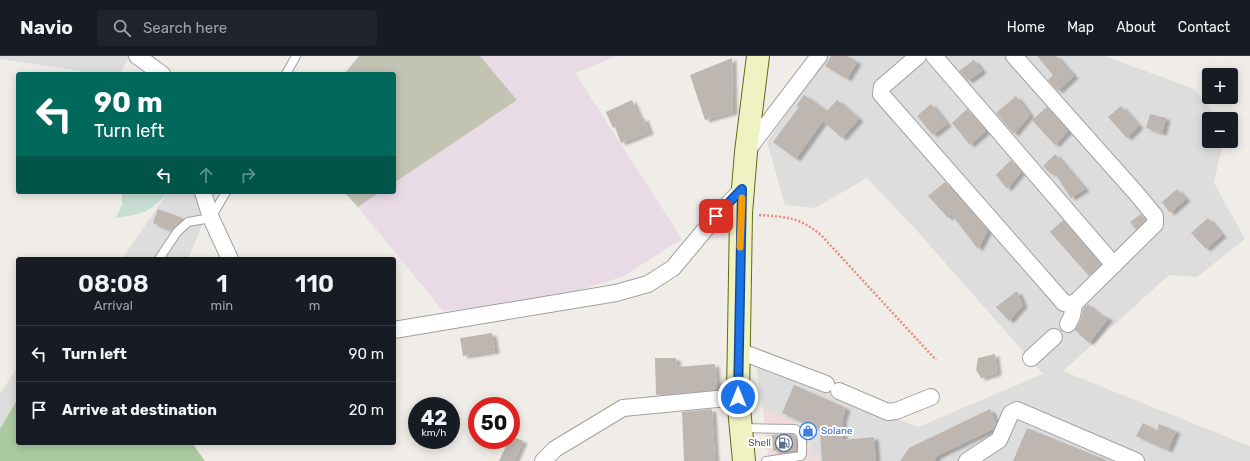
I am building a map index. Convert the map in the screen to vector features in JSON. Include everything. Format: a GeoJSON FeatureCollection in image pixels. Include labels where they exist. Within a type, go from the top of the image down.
{"type":"FeatureCollection","features":[{"type":"Feature","properties":{"kind":"main road"},"geometry":{"type":"LineString","coordinates":[[744,461],[738,397],[741,213],[746,152],[758,56]]}},
{"type":"Feature","properties":{"kind":"street"},"geometry":{"type":"LineString","coordinates":[[138,56],[159,72]]}},
{"type":"Feature","properties":{"kind":"street"},"geometry":{"type":"LineString","coordinates":[[746,152],[819,56]]}},
{"type":"Feature","properties":{"kind":"street"},"geometry":{"type":"LineString","coordinates":[[918,56],[882,86],[881,94],[1064,303],[1074,304]]}},
{"type":"Feature","properties":{"kind":"street"},"geometry":{"type":"LineString","coordinates":[[934,56],[1114,265]]}},
{"type":"Feature","properties":{"kind":"street"},"geometry":{"type":"LineString","coordinates":[[1014,56],[1155,216],[1155,224],[1074,304],[1072,316],[1068,324]]}},
{"type":"Feature","properties":{"kind":"street"},"geometry":{"type":"LineString","coordinates":[[396,330],[616,293],[648,284],[673,268],[708,226],[742,189]]}},
{"type":"Feature","properties":{"kind":"street"},"geometry":{"type":"LineString","coordinates":[[205,194],[211,218],[229,257]]}},
{"type":"Feature","properties":{"kind":"street"},"geometry":{"type":"LineString","coordinates":[[1031,358],[1054,337]]}},
{"type":"Feature","properties":{"kind":"street"},"geometry":{"type":"LineString","coordinates":[[739,351],[832,387],[888,412],[896,411],[931,397]]}},
{"type":"Feature","properties":{"kind":"street"},"geometry":{"type":"LineString","coordinates":[[543,461],[555,449],[623,408],[738,397]]}},
{"type":"Feature","properties":{"kind":"street"},"geometry":{"type":"LineString","coordinates":[[967,461],[999,440],[1011,413],[1017,410],[1136,461]]}},
{"type":"Feature","properties":{"kind":"lane"},"geometry":{"type":"LineString","coordinates":[[287,72],[296,56]]}},
{"type":"Feature","properties":{"kind":"lane"},"geometry":{"type":"LineString","coordinates":[[160,257],[177,232],[188,222],[211,218],[225,194]]}},
{"type":"Feature","properties":{"kind":"lane"},"geometry":{"type":"LineString","coordinates":[[741,428],[799,430],[801,433],[801,456],[766,461]]}},
{"type":"Feature","properties":{"kind":"path"},"geometry":{"type":"LineString","coordinates":[[741,213],[786,217],[807,223],[821,235],[936,360]]}},
{"type":"Feature","properties":{"kind":"shaded area"},"geometry":{"type":"Polygon","coordinates":[[[0,56],[130,56],[121,72],[87,72],[0,59],[0,56]]]}},
{"type":"Feature","properties":{"kind":"shaded area"},"geometry":{"type":"Polygon","coordinates":[[[359,56],[480,56],[517,100],[396,182],[396,72],[346,72],[359,56]]]}},
{"type":"Feature","properties":{"kind":"shaded area"},"geometry":{"type":"Polygon","coordinates":[[[480,56],[617,56],[575,73],[682,239],[624,276],[565,295],[477,309],[443,311],[358,207],[377,194],[396,194],[396,182],[517,100],[480,56]]]}},
{"type":"Feature","properties":{"kind":"shaded area"},"geometry":{"type":"Polygon","coordinates":[[[826,56],[1105,56],[1194,89],[1202,99],[1202,104],[1206,104],[1212,112],[1202,112],[1202,148],[1222,148],[1214,183],[1245,239],[1197,277],[1169,275],[1063,371],[1250,446],[1250,461],[769,461],[763,408],[755,360],[918,427],[1043,374],[918,232],[867,178],[815,208],[785,205],[767,142],[826,56]]]}},
{"type":"Feature","properties":{"kind":"shaded area"},"geometry":{"type":"Polygon","coordinates":[[[167,194],[215,194],[189,257],[123,257],[167,194]]]}},
{"type":"Feature","properties":{"kind":"shaded area"},"geometry":{"type":"Polygon","coordinates":[[[346,194],[377,194],[358,207],[346,194]]]}},
{"type":"Feature","properties":{"kind":"shaded area"},"geometry":{"type":"Polygon","coordinates":[[[16,369],[16,401],[0,429],[0,394],[16,369]]]}},
{"type":"Feature","properties":{"kind":"shaded area"},"geometry":{"type":"Polygon","coordinates":[[[763,408],[812,429],[811,454],[819,453],[819,461],[769,461],[763,408]]]}},
{"type":"Feature","properties":{"kind":"green space"},"geometry":{"type":"Polygon","coordinates":[[[122,194],[165,194],[156,204],[139,214],[116,218],[122,204],[122,194]]]}},
{"type":"Feature","properties":{"kind":"green space"},"geometry":{"type":"Polygon","coordinates":[[[16,401],[16,445],[193,445],[205,461],[0,461],[0,429],[16,401]]]}},
{"type":"Feature","properties":{"kind":"building"},"geometry":{"type":"Polygon","coordinates":[[[831,56],[847,56],[857,62],[847,79],[825,66],[831,56]]]}},
{"type":"Feature","properties":{"kind":"building"},"geometry":{"type":"Polygon","coordinates":[[[1037,56],[1056,56],[1074,76],[1058,91],[1048,80],[1053,75],[1037,56]]]}},
{"type":"Feature","properties":{"kind":"building"},"geometry":{"type":"Polygon","coordinates":[[[732,58],[733,112],[705,120],[690,75],[732,58]]]}},
{"type":"Feature","properties":{"kind":"building"},"geometry":{"type":"Polygon","coordinates":[[[974,60],[982,71],[968,81],[959,71],[974,60]]]}},
{"type":"Feature","properties":{"kind":"building"},"geometry":{"type":"Polygon","coordinates":[[[804,95],[827,111],[837,100],[859,119],[842,138],[823,121],[796,159],[773,142],[799,107],[796,106],[804,95]]]}},
{"type":"Feature","properties":{"kind":"building"},"geometry":{"type":"Polygon","coordinates":[[[1016,96],[1030,115],[1014,134],[996,113],[1016,96]]]}},
{"type":"Feature","properties":{"kind":"building"},"geometry":{"type":"Polygon","coordinates":[[[632,100],[640,119],[644,118],[649,132],[621,143],[615,127],[613,128],[606,112],[632,100]]]}},
{"type":"Feature","properties":{"kind":"building"},"geometry":{"type":"Polygon","coordinates":[[[931,104],[947,124],[933,135],[917,116],[931,104]]]}},
{"type":"Feature","properties":{"kind":"building"},"geometry":{"type":"Polygon","coordinates":[[[1121,106],[1139,126],[1127,138],[1108,117],[1121,106]]]}},
{"type":"Feature","properties":{"kind":"building"},"geometry":{"type":"Polygon","coordinates":[[[1047,107],[1068,131],[1055,145],[1032,120],[1047,107]]]}},
{"type":"Feature","properties":{"kind":"building"},"geometry":{"type":"Polygon","coordinates":[[[967,109],[986,131],[970,145],[952,123],[967,109]]]}},
{"type":"Feature","properties":{"kind":"building"},"geometry":{"type":"Polygon","coordinates":[[[1150,114],[1166,118],[1162,133],[1146,128],[1150,114]]]}},
{"type":"Feature","properties":{"kind":"building"},"geometry":{"type":"Polygon","coordinates":[[[1055,154],[1085,189],[1071,198],[1054,172],[1051,174],[1043,166],[1055,154]]]}},
{"type":"Feature","properties":{"kind":"building"},"geometry":{"type":"Polygon","coordinates":[[[1011,160],[1021,172],[1007,189],[996,175],[1011,160]]]}},
{"type":"Feature","properties":{"kind":"building"},"geometry":{"type":"Polygon","coordinates":[[[945,182],[988,230],[978,249],[951,214],[948,218],[928,196],[945,182]]]}},
{"type":"Feature","properties":{"kind":"building"},"geometry":{"type":"Polygon","coordinates":[[[1177,189],[1186,199],[1170,213],[1162,202],[1177,189]]]}},
{"type":"Feature","properties":{"kind":"building"},"geometry":{"type":"Polygon","coordinates":[[[158,209],[182,218],[181,221],[171,231],[153,223],[158,209]]]}},
{"type":"Feature","properties":{"kind":"building"},"geometry":{"type":"Polygon","coordinates":[[[1141,214],[1146,220],[1136,230],[1130,222],[1141,214]]]}},
{"type":"Feature","properties":{"kind":"building"},"geometry":{"type":"Polygon","coordinates":[[[1208,218],[1222,235],[1206,249],[1191,233],[1208,218]]]}},
{"type":"Feature","properties":{"kind":"building"},"geometry":{"type":"Polygon","coordinates":[[[1063,220],[1101,264],[1089,276],[1050,232],[1063,220]]]}},
{"type":"Feature","properties":{"kind":"building"},"geometry":{"type":"Polygon","coordinates":[[[1017,291],[1023,305],[1009,321],[996,307],[1017,291]]]}},
{"type":"Feature","properties":{"kind":"building"},"geometry":{"type":"Polygon","coordinates":[[[1088,304],[1098,313],[1109,318],[1089,343],[1075,330],[1081,320],[1083,309],[1088,304]]]}},
{"type":"Feature","properties":{"kind":"building"},"geometry":{"type":"Polygon","coordinates":[[[492,333],[495,351],[463,356],[460,338],[492,333]]]}},
{"type":"Feature","properties":{"kind":"building"},"geometry":{"type":"Polygon","coordinates":[[[995,354],[997,373],[981,378],[976,370],[978,358],[995,354]]]}},
{"type":"Feature","properties":{"kind":"building"},"geometry":{"type":"Polygon","coordinates":[[[655,358],[676,358],[677,367],[715,364],[717,390],[656,395],[655,358]]]}},
{"type":"Feature","properties":{"kind":"building"},"geometry":{"type":"Polygon","coordinates":[[[794,385],[846,408],[842,421],[843,440],[874,437],[876,461],[822,461],[820,433],[826,432],[782,413],[794,385]]]}},
{"type":"Feature","properties":{"kind":"building"},"geometry":{"type":"Polygon","coordinates":[[[712,409],[715,461],[684,461],[682,412],[712,409]]]}},
{"type":"Feature","properties":{"kind":"building"},"geometry":{"type":"Polygon","coordinates":[[[990,409],[996,423],[993,429],[937,456],[934,461],[900,461],[909,448],[990,409]]]}},
{"type":"Feature","properties":{"kind":"building"},"geometry":{"type":"Polygon","coordinates":[[[1143,423],[1157,431],[1159,424],[1176,431],[1168,450],[1136,436],[1143,423]]]}},
{"type":"Feature","properties":{"kind":"building"},"geometry":{"type":"Polygon","coordinates":[[[1027,428],[1106,460],[1106,461],[1013,461],[1027,428]]]}},
{"type":"Feature","properties":{"kind":"building","name":"Shell"},"geometry":{"type":"Polygon","coordinates":[[[793,434],[795,437],[796,450],[773,451],[772,435],[793,434]]]}},
{"type":"Feature","properties":{"kind":"building"},"geometry":{"type":"Polygon","coordinates":[[[520,440],[523,441],[520,448],[520,440]]]}},
{"type":"Feature","properties":{"kind":"building"},"geometry":{"type":"Polygon","coordinates":[[[505,449],[519,449],[514,461],[499,461],[505,449]]]}},
{"type":"Feature","properties":{"kind":"slow traffic"},"geometry":{"type":"LineString","coordinates":[[740,247],[742,198]]}},
{"type":"Feature","properties":{"kind":"place","name":"Solane"},"geometry":{"type":"Point","coordinates":[808,431]}},
{"type":"Feature","properties":{"kind":"place","name":"Shell"},"geometry":{"type":"Point","coordinates":[784,443]}},
{"type":"Feature","properties":{"kind":"route"},"geometry":{"type":"LineString","coordinates":[[716,216],[742,189],[739,277],[738,397]]}}]}
